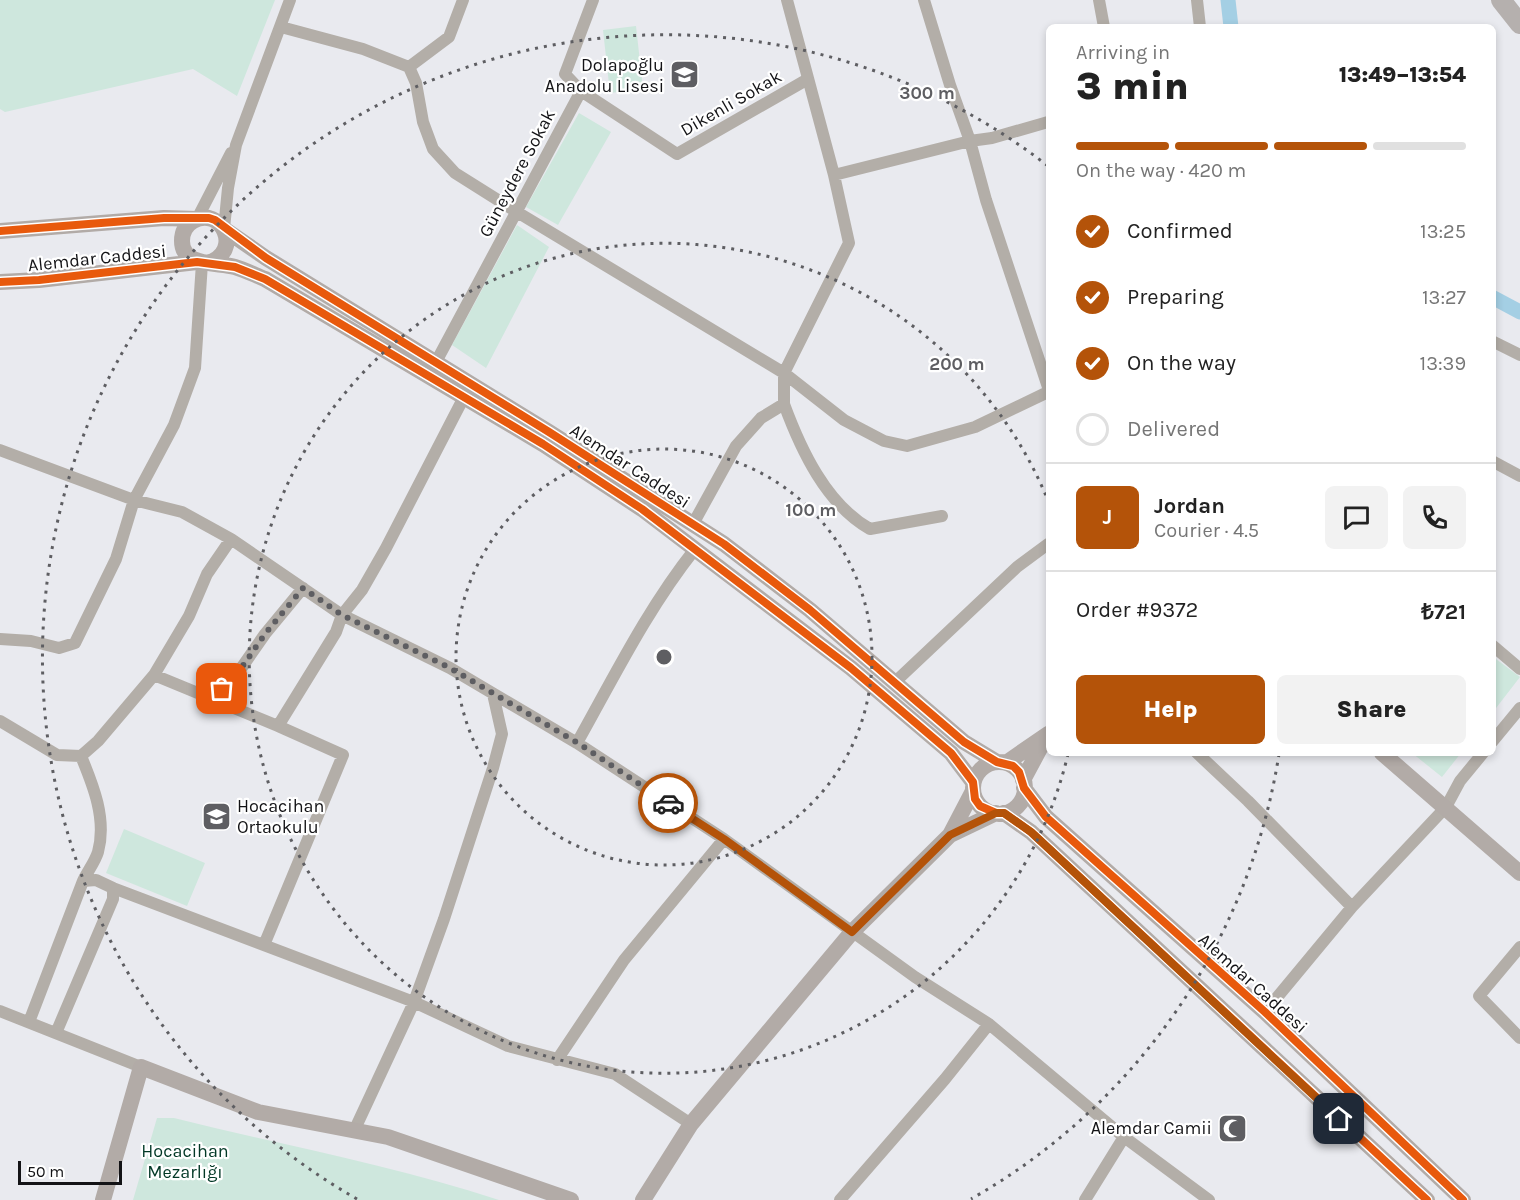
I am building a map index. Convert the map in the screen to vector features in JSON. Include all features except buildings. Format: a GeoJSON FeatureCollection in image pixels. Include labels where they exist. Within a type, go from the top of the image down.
{"type":"FeatureCollection","features":[{"type":"Feature","properties":{"kind":"main road"},"geometry":{"type":"LineString","coordinates":[[1501,0],[1520,24]]}},
{"type":"Feature","properties":{"kind":"main road","name":"Alemdar Caddesi"},"geometry":{"type":"LineString","coordinates":[[0,231],[164,218],[197,219]]}},
{"type":"Feature","properties":{"kind":"main road"},"geometry":{"type":"LineString","coordinates":[[209,218],[224,229],[227,243],[221,256],[202,262],[185,252],[182,236],[190,223],[197,219],[209,218]]}},
{"type":"Feature","properties":{"kind":"main road","name":"Alemdar Caddesi"},"geometry":{"type":"LineString","coordinates":[[224,229],[724,544],[792,597],[964,742],[1001,762]]}},
{"type":"Feature","properties":{"kind":"main road","name":"Alemdar Caddesi"},"geometry":{"type":"LineString","coordinates":[[0,282],[39,280],[202,262],[235,267],[265,279],[543,444],[642,509],[851,668],[951,753],[973,787]]}},
{"type":"Feature","properties":{"kind":"main road"},"geometry":{"type":"LineString","coordinates":[[643,1200],[691,1124],[852,932],[950,835],[982,768],[1001,762],[1046,737]]}},
{"type":"Feature","properties":{"kind":"main road"},"geometry":{"type":"LineString","coordinates":[[950,835],[1018,804],[1024,784],[1046,738]]}},
{"type":"Feature","properties":{"kind":"main road"},"geometry":{"type":"LineString","coordinates":[[1386,756],[1520,873]]}},
{"type":"Feature","properties":{"kind":"main road"},"geometry":{"type":"LineString","coordinates":[[1001,762],[1020,772],[1024,784]]}},
{"type":"Feature","properties":{"kind":"main road","name":"Alemdar Caddesi"},"geometry":{"type":"LineString","coordinates":[[1024,784],[1046,818],[1264,1012],[1463,1200]]}},
{"type":"Feature","properties":{"kind":"main road"},"geometry":{"type":"LineString","coordinates":[[973,787],[980,806],[1000,813],[1031,832],[1427,1200]]}},
{"type":"Feature","properties":{"kind":"main road"},"geometry":{"type":"LineString","coordinates":[[103,1200],[141,1067],[258,1112],[388,1137],[571,1200]]}},
{"type":"Feature","properties":{"kind":"street"},"geometry":{"type":"LineString","coordinates":[[197,219],[236,145],[290,0]]}},
{"type":"Feature","properties":{"kind":"street"},"geometry":{"type":"LineString","coordinates":[[409,67],[449,37],[463,0]]}},
{"type":"Feature","properties":{"kind":"street"},"geometry":{"type":"LineString","coordinates":[[581,91],[565,74],[593,0]]}},
{"type":"Feature","properties":{"kind":"street"},"geometry":{"type":"LineString","coordinates":[[787,0],[834,175],[849,243],[784,372],[784,404],[795,434],[828,492],[859,523],[870,529],[942,516]]}},
{"type":"Feature","properties":{"kind":"street"},"geometry":{"type":"LineString","coordinates":[[924,0],[970,141],[986,200],[1046,381]]}},
{"type":"Feature","properties":{"kind":"street"},"geometry":{"type":"LineString","coordinates":[[1099,0],[1103,24]]}},
{"type":"Feature","properties":{"kind":"street"},"geometry":{"type":"LineString","coordinates":[[1197,0],[1200,24]]}},
{"type":"Feature","properties":{"kind":"street"},"geometry":{"type":"LineString","coordinates":[[281,27],[363,50],[409,67],[416,82],[423,122],[433,149],[455,173],[784,372],[844,420],[885,441],[908,446],[975,427],[1046,393]]}},
{"type":"Feature","properties":{"kind":"street","name":"Dikenli Sokak"},"geometry":{"type":"LineString","coordinates":[[581,91],[677,154],[808,80]]}},
{"type":"Feature","properties":{"kind":"street","name":"Güneydere Sokak"},"geometry":{"type":"LineString","coordinates":[[436,362],[581,91]]}},
{"type":"Feature","properties":{"kind":"street"},"geometry":{"type":"LineString","coordinates":[[834,175],[970,141],[992,138],[1046,123]]}},
{"type":"Feature","properties":{"kind":"street"},"geometry":{"type":"LineString","coordinates":[[224,229],[228,188],[236,145]]}},
{"type":"Feature","properties":{"kind":"street"},"geometry":{"type":"LineString","coordinates":[[0,639],[31,640],[59,648],[75,643],[116,559],[134,500],[174,425],[195,368],[202,262]]}},
{"type":"Feature","properties":{"kind":"street"},"geometry":{"type":"LineString","coordinates":[[1496,343],[1520,355]]}},
{"type":"Feature","properties":{"kind":"street"},"geometry":{"type":"LineString","coordinates":[[278,726],[336,632],[342,615],[362,590],[464,397]]}},
{"type":"Feature","properties":{"kind":"street"},"geometry":{"type":"LineString","coordinates":[[693,524],[736,446],[761,418],[784,404]]}},
{"type":"Feature","properties":{"kind":"street"},"geometry":{"type":"LineString","coordinates":[[0,450],[134,500],[182,512],[231,539],[342,615],[450,668],[578,743],[724,839],[915,977],[989,1024],[1124,1137],[1209,1200]]}},
{"type":"Feature","properties":{"kind":"street"},"geometry":{"type":"LineString","coordinates":[[1496,463],[1520,476]]}},
{"type":"Feature","properties":{"kind":"street"},"geometry":{"type":"LineString","coordinates":[[0,721],[57,755],[81,756],[98,741],[154,675],[189,616],[207,574],[231,539]]}},
{"type":"Feature","properties":{"kind":"street"},"geometry":{"type":"LineString","coordinates":[[895,682],[1017,567],[1046,545]]}},
{"type":"Feature","properties":{"kind":"street"},"geometry":{"type":"LineString","coordinates":[[578,743],[651,612],[674,574],[695,549]]}},
{"type":"Feature","properties":{"kind":"street"},"geometry":{"type":"LineString","coordinates":[[211,699],[233,680],[265,634],[303,588]]}},
{"type":"Feature","properties":{"kind":"street"},"geometry":{"type":"LineString","coordinates":[[1496,648],[1520,669]]}},
{"type":"Feature","properties":{"kind":"street"},"geometry":{"type":"LineString","coordinates":[[154,675],[343,755],[264,945]]}},
{"type":"Feature","properties":{"kind":"street"},"geometry":{"type":"LineString","coordinates":[[354,1131],[414,1002],[444,919],[493,768],[502,734],[493,694]]}},
{"type":"Feature","properties":{"kind":"street"},"geometry":{"type":"LineString","coordinates":[[1496,737],[1520,708]]}},
{"type":"Feature","properties":{"kind":"street"},"geometry":{"type":"LineString","coordinates":[[29,1022],[83,881],[98,852],[100,829],[98,802],[81,756]]}},
{"type":"Feature","properties":{"kind":"street"},"geometry":{"type":"LineString","coordinates":[[1200,756],[1248,801],[1352,907]]}},
{"type":"Feature","properties":{"kind":"street"},"geometry":{"type":"LineString","coordinates":[[1264,1012],[1352,907],[1446,807],[1460,781],[1481,756]]}},
{"type":"Feature","properties":{"kind":"street"},"geometry":{"type":"LineString","coordinates":[[557,1059],[624,960],[724,839]]}},
{"type":"Feature","properties":{"kind":"street"},"geometry":{"type":"LineString","coordinates":[[83,881],[96,880],[414,1002],[508,1046],[615,1074],[691,1124]]}},
{"type":"Feature","properties":{"kind":"street"},"geometry":{"type":"LineString","coordinates":[[56,1033],[113,899],[113,888]]}},
{"type":"Feature","properties":{"kind":"street"},"geometry":{"type":"LineString","coordinates":[[1520,947],[1479,996],[1520,1038]]}},
{"type":"Feature","properties":{"kind":"street"},"geometry":{"type":"LineString","coordinates":[[0,1011],[141,1067]]}},
{"type":"Feature","properties":{"kind":"street"},"geometry":{"type":"LineString","coordinates":[[840,1200],[945,1079],[989,1024]]}},
{"type":"Feature","properties":{"kind":"street"},"geometry":{"type":"LineString","coordinates":[[1085,1200],[1124,1137]]}},
{"type":"Feature","properties":{"kind":"green space"},"geometry":{"type":"Polygon","coordinates":[[[0,0],[275,0],[237,96],[193,69],[5,112],[0,109],[0,0]]]}},
{"type":"Feature","properties":{"kind":"green space"},"geometry":{"type":"Polygon","coordinates":[[[636,26],[643,89],[610,93],[603,30],[636,26]]]}},
{"type":"Feature","properties":{"kind":"green space"},"geometry":{"type":"Polygon","coordinates":[[[579,113],[611,132],[558,225],[526,207],[579,113]]]}},
{"type":"Feature","properties":{"kind":"green space"},"geometry":{"type":"Polygon","coordinates":[[[517,225],[549,247],[486,368],[452,345],[517,225]]]}},
{"type":"Feature","properties":{"kind":"green space"},"geometry":{"type":"Polygon","coordinates":[[[1496,659],[1520,677],[1496,708],[1496,659]]]}},
{"type":"Feature","properties":{"kind":"green space"},"geometry":{"type":"Polygon","coordinates":[[[1416,756],[1459,756],[1442,777],[1416,756]]]}},
{"type":"Feature","properties":{"kind":"green space"},"geometry":{"type":"Polygon","coordinates":[[[124,829],[205,863],[187,906],[106,873],[124,829]]]}},
{"type":"Feature","properties":{"kind":"green space","name":"Hocacihan Mezarlığı"},"geometry":{"type":"Polygon","coordinates":[[[157,1118],[174,1118],[337,1156],[419,1176],[499,1200],[133,1200],[157,1118]]]}},
{"type":"Feature","properties":{"kind":"waterway"},"geometry":{"type":"LineString","coordinates":[[1228,0],[1231,24]]}},
{"type":"Feature","properties":{"kind":"waterway"},"geometry":{"type":"LineString","coordinates":[[1496,299],[1520,312]]}},
{"type":"Feature","properties":{"kind":"cycle path"},"geometry":{"type":"LineString","coordinates":[[0,231],[164,218],[215,220],[266,258],[549,432],[724,544],[810,610],[964,742],[997,762],[1013,766],[1019,772],[1024,788],[1046,817],[1265,1012],[1463,1200]]}},
{"type":"Feature","properties":{"kind":"cycle path"},"geometry":{"type":"LineString","coordinates":[[0,282],[39,280],[197,262],[235,267],[265,279],[543,444],[642,509],[851,668],[951,753],[973,782],[975,799],[980,806],[996,813],[1004,813],[1031,832],[1427,1200]]}},
{"type":"Feature","properties":{"kind":"way so far"},"geometry":{"type":"LineString","coordinates":[[222,689],[233,680],[265,634],[303,588],[342,615],[450,668],[578,743],[668,803]]}},
{"type":"Feature","properties":{"kind":"place","name":"Dolapoğlu Anadolu Lisesi"},"geometry":{"type":"Point","coordinates":[685,75]}},
{"type":"Feature","properties":{"kind":"place","name":"Hocacihan Ortaokulu"},"geometry":{"type":"Point","coordinates":[216,816]}},
{"type":"Feature","properties":{"kind":"place","name":"Alemdar Camii"},"geometry":{"type":"Point","coordinates":[1233,1128]}},
{"type":"Feature","properties":{"kind":"route"},"geometry":{"type":"LineString","coordinates":[[668,803],[724,839],[852,932],[950,835],[996,813],[1004,813],[1031,832],[1339,1119]]}}]}
